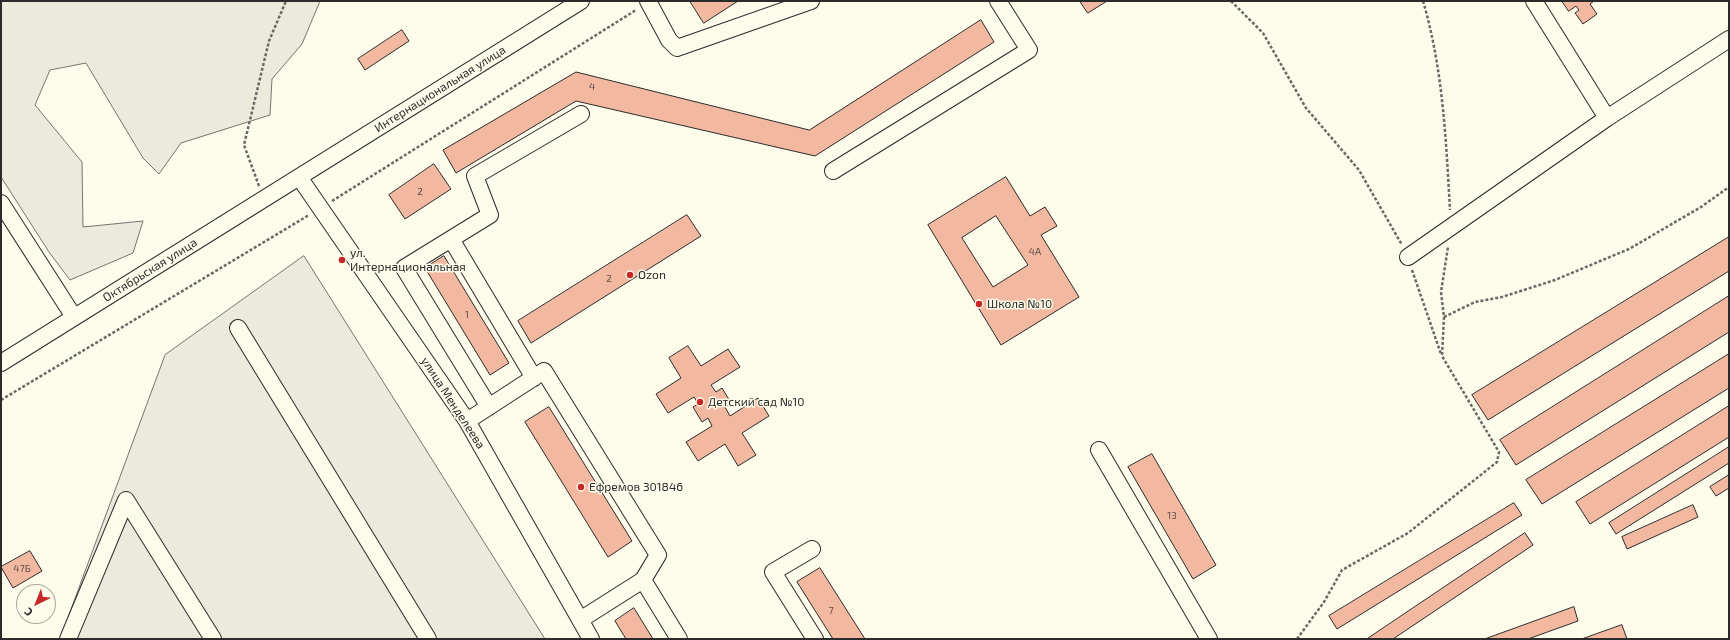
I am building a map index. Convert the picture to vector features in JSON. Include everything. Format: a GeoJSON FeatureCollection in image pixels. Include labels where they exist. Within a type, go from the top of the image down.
{"type":"FeatureCollection","features":[{"type":"Feature","properties":{"kind":"street","name":"Интернациональная улица"},"geometry":{"type":"LineString","coordinates":[[299,177],[581,1]]}},
{"type":"Feature","properties":{"kind":"street"},"geometry":{"type":"LineString","coordinates":[[648,1],[669,40],[677,48],[811,1]]}},
{"type":"Feature","properties":{"kind":"street"},"geometry":{"type":"LineString","coordinates":[[833,171],[1029,50],[998,1]]}},
{"type":"Feature","properties":{"kind":"street"},"geometry":{"type":"LineString","coordinates":[[1534,1],[1607,118]]}},
{"type":"Feature","properties":{"kind":"street"},"geometry":{"type":"LineString","coordinates":[[1408,257],[1607,118],[1729,39]]}},
{"type":"Feature","properties":{"kind":"street"},"geometry":{"type":"LineString","coordinates":[[489,407],[404,268],[490,215],[475,176],[581,114]]}},
{"type":"Feature","properties":{"kind":"street","name":"Октябрьская улица"},"geometry":{"type":"LineString","coordinates":[[1,363],[263,198],[299,177]]}},
{"type":"Feature","properties":{"kind":"street","name":"улица Менделеева"},"geometry":{"type":"LineString","coordinates":[[299,177],[468,421],[591,639]]}},
{"type":"Feature","properties":{"kind":"street"},"geometry":{"type":"LineString","coordinates":[[1,203],[74,317]]}},
{"type":"Feature","properties":{"kind":"street"},"geometry":{"type":"LineString","coordinates":[[451,239],[534,378]]}},
{"type":"Feature","properties":{"kind":"street"},"geometry":{"type":"LineString","coordinates":[[238,328],[428,639]]}},
{"type":"Feature","properties":{"kind":"street"},"geometry":{"type":"LineString","coordinates":[[468,421],[544,372],[658,555],[643,580],[580,620]]}},
{"type":"Feature","properties":{"kind":"street"},"geometry":{"type":"LineString","coordinates":[[1099,450],[1209,639]]}},
{"type":"Feature","properties":{"kind":"street"},"geometry":{"type":"LineString","coordinates":[[68,639],[126,500],[213,639]]}},
{"type":"Feature","properties":{"kind":"street"},"geometry":{"type":"LineString","coordinates":[[812,549],[773,572],[815,639]]}},
{"type":"Feature","properties":{"kind":"street"},"geometry":{"type":"LineString","coordinates":[[643,580],[679,639]]}},
{"type":"Feature","properties":{"kind":"path"},"geometry":{"type":"LineString","coordinates":[[263,198],[244,145],[269,41],[286,1]]}},
{"type":"Feature","properties":{"kind":"path"},"geometry":{"type":"LineString","coordinates":[[1231,1],[1263,33],[1306,108],[1359,170],[1408,257],[1442,356],[1499,452],[1497,462],[1408,533],[1342,570],[1324,602],[1297,639]]}},
{"type":"Feature","properties":{"kind":"path"},"geometry":{"type":"LineString","coordinates":[[1423,1],[1432,32],[1444,113],[1451,226],[1441,292],[1444,317],[1442,356]]}},
{"type":"Feature","properties":{"kind":"path"},"geometry":{"type":"LineString","coordinates":[[1444,317],[1475,302],[1502,297],[1555,280],[1629,249],[1701,207],[1729,187]]}},
{"type":"Feature","properties":{"kind":"shaded area"},"geometry":{"type":"Polygon","coordinates":[[[1,1],[320,1],[302,44],[272,79],[270,115],[181,143],[159,174],[143,158],[86,63],[50,70],[35,105],[82,162],[83,227],[143,221],[133,253],[70,280],[49,252],[1,177],[1,1]]]}},
{"type":"Feature","properties":{"kind":"shaded area"},"geometry":{"type":"Polygon","coordinates":[[[304,256],[545,639],[60,639],[165,355],[304,256]]]}},
{"type":"Feature","properties":{"kind":"building"},"geometry":{"type":"Polygon","coordinates":[[[690,1],[738,1],[704,23],[690,1]]]}},
{"type":"Feature","properties":{"kind":"building"},"geometry":{"type":"Polygon","coordinates":[[[1080,1],[1107,1],[1088,13],[1080,1]]]}},
{"type":"Feature","properties":{"kind":"building"},"geometry":{"type":"Polygon","coordinates":[[[1562,1],[1594,1],[1590,4],[1597,14],[1583,24],[1575,13],[1579,10],[1576,6],[1569,11],[1562,1]]]}},
{"type":"Feature","properties":{"kind":"building"},"geometry":{"type":"Polygon","coordinates":[[[981,20],[994,42],[815,156],[576,101],[456,173],[443,150],[576,72],[809,130],[981,20]]]}},
{"type":"Feature","properties":{"kind":"building"},"geometry":{"type":"Polygon","coordinates":[[[402,30],[409,41],[365,70],[358,59],[402,30]]]}},
{"type":"Feature","properties":{"kind":"building"},"geometry":{"type":"Polygon","coordinates":[[[434,164],[451,189],[405,219],[389,195],[434,164]]]}},
{"type":"Feature","properties":{"kind":"building"},"geometry":{"type":"Polygon","coordinates":[[[1006,177],[1030,216],[1045,207],[1057,226],[1041,235],[1079,297],[1001,345],[928,225],[1006,177]],[[996,216],[962,238],[993,287],[1028,265],[996,216]]]}},
{"type":"Feature","properties":{"kind":"building"},"geometry":{"type":"Polygon","coordinates":[[[687,215],[701,236],[531,343],[518,321],[687,215]]]}},
{"type":"Feature","properties":{"kind":"building"},"geometry":{"type":"Polygon","coordinates":[[[1729,237],[1729,271],[1488,420],[1472,395],[1729,237]]]}},
{"type":"Feature","properties":{"kind":"building"},"geometry":{"type":"Polygon","coordinates":[[[444,256],[509,363],[490,375],[425,268],[444,256]]]}},
{"type":"Feature","properties":{"kind":"building"},"geometry":{"type":"Polygon","coordinates":[[[1729,296],[1729,332],[1516,465],[1500,440],[1729,296]]]}},
{"type":"Feature","properties":{"kind":"building"},"geometry":{"type":"Polygon","coordinates":[[[688,346],[701,366],[728,349],[740,367],[711,385],[716,392],[722,388],[731,403],[725,407],[730,416],[758,398],[769,416],[742,433],[756,455],[738,466],[725,444],[698,461],[686,442],[712,426],[708,418],[702,422],[693,407],[698,404],[694,397],[668,413],[656,394],[681,378],[669,358],[688,346]]]}},
{"type":"Feature","properties":{"kind":"building"},"geometry":{"type":"Polygon","coordinates":[[[1729,354],[1729,388],[1542,504],[1526,480],[1729,354]]]}},
{"type":"Feature","properties":{"kind":"building"},"geometry":{"type":"Polygon","coordinates":[[[1729,406],[1729,437],[1590,524],[1576,502],[1729,406]]]}},
{"type":"Feature","properties":{"kind":"building"},"geometry":{"type":"Polygon","coordinates":[[[549,407],[632,541],[608,557],[525,422],[549,407]]]}},
{"type":"Feature","properties":{"kind":"building"},"geometry":{"type":"Polygon","coordinates":[[[1729,447],[1729,463],[1616,534],[1609,523],[1729,447]]]}},
{"type":"Feature","properties":{"kind":"building"},"geometry":{"type":"Polygon","coordinates":[[[1152,454],[1216,565],[1193,579],[1128,467],[1152,454]]]}},
{"type":"Feature","properties":{"kind":"building"},"geometry":{"type":"Polygon","coordinates":[[[1729,475],[1729,488],[1716,496],[1710,487],[1729,475]]]}},
{"type":"Feature","properties":{"kind":"building"},"geometry":{"type":"Polygon","coordinates":[[[1514,503],[1522,515],[1337,629],[1329,616],[1514,503]]]}},
{"type":"Feature","properties":{"kind":"building"},"geometry":{"type":"Polygon","coordinates":[[[1693,505],[1698,517],[1627,549],[1622,537],[1693,505]]]}},
{"type":"Feature","properties":{"kind":"building"},"geometry":{"type":"Polygon","coordinates":[[[1525,533],[1533,545],[1393,639],[1367,639],[1525,533]]]}},
{"type":"Feature","properties":{"kind":"building"},"geometry":{"type":"Polygon","coordinates":[[[30,551],[42,571],[20,584],[16,584],[16,586],[13,588],[1,567],[30,551]]]}},
{"type":"Feature","properties":{"kind":"building"},"geometry":{"type":"Polygon","coordinates":[[[820,568],[865,639],[833,639],[797,582],[820,568]]]}},
{"type":"Feature","properties":{"kind":"building"},"geometry":{"type":"Polygon","coordinates":[[[1574,607],[1578,621],[1528,639],[1485,639],[1574,607]]]}},
{"type":"Feature","properties":{"kind":"building"},"geometry":{"type":"Polygon","coordinates":[[[634,608],[653,639],[626,639],[615,621],[634,608]]]}},
{"type":"Feature","properties":{"kind":"building"},"geometry":{"type":"Polygon","coordinates":[[[1622,625],[1627,639],[1582,639],[1622,625]]]}},
{"type":"Feature","properties":{"kind":"place","name":"ул. Интернациональная"},"geometry":{"type":"Point","coordinates":[342,260]}},
{"type":"Feature","properties":{"kind":"place","name":"Ozon"},"geometry":{"type":"Point","coordinates":[630,275]}},
{"type":"Feature","properties":{"kind":"place","name":"Школа №10"},"geometry":{"type":"Point","coordinates":[979,304]}},
{"type":"Feature","properties":{"kind":"place","name":"Детский сад №10"},"geometry":{"type":"Point","coordinates":[700,402]}},
{"type":"Feature","properties":{"kind":"place","name":"Ефремов 301846"},"geometry":{"type":"Point","coordinates":[581,487]}}]}
